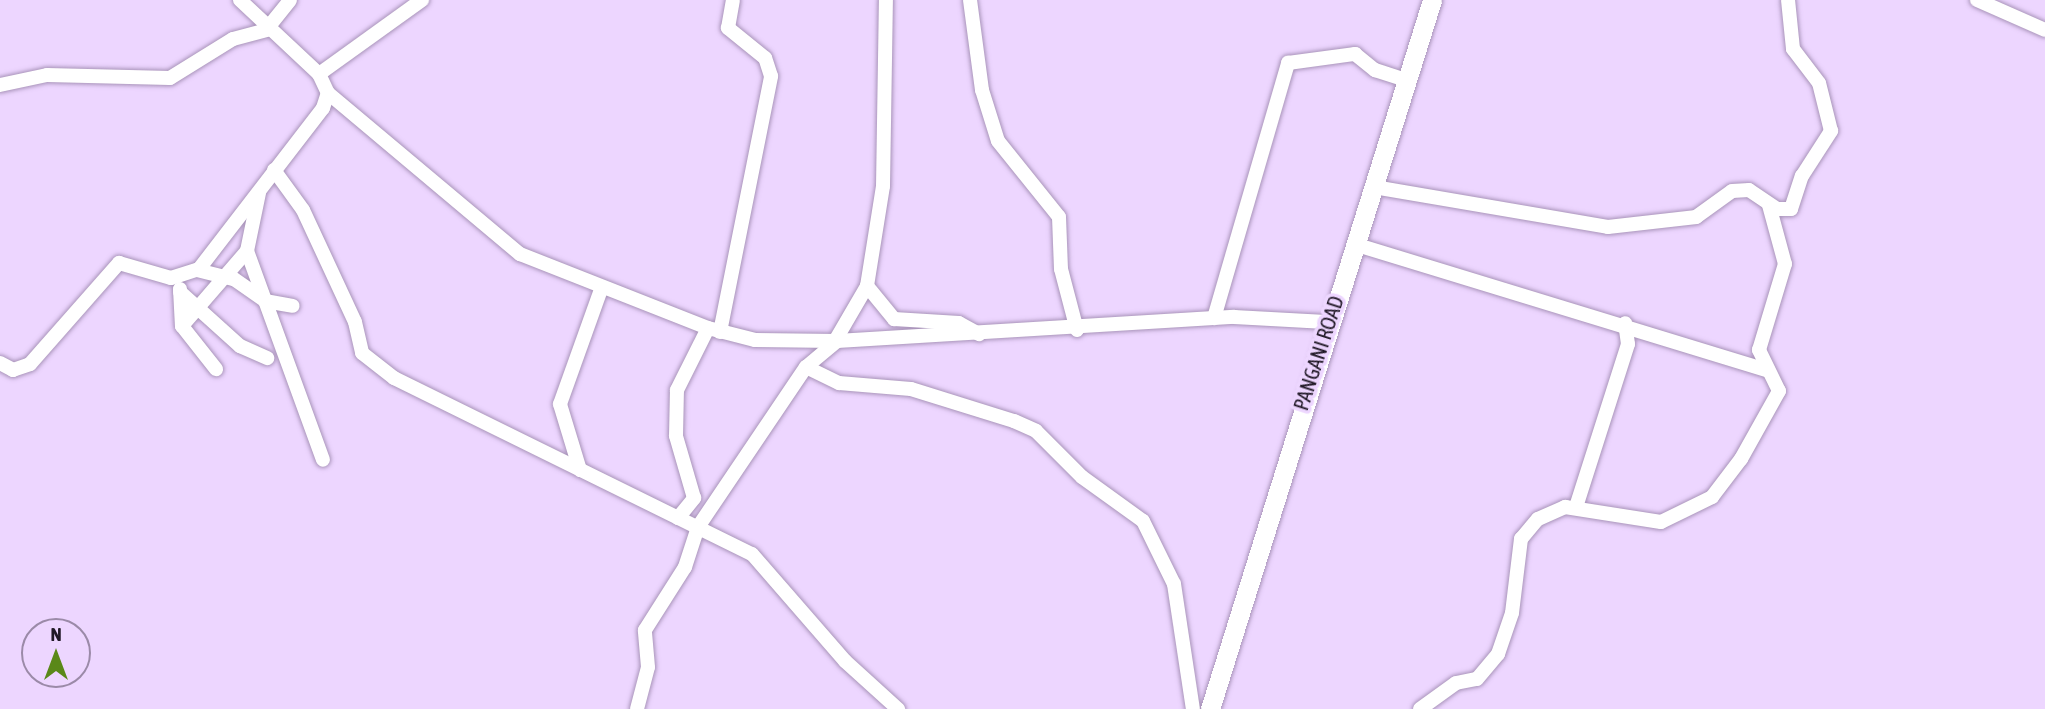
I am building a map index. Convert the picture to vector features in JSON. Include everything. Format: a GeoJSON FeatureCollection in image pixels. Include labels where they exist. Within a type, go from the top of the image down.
{"type":"FeatureCollection","features":[{"type":"Feature","properties":{"kind":"main road","name":"PANGANI ROAD"},"geometry":{"type":"LineString","coordinates":[[1210,709],[1326,322],[1374,187],[1432,0]]}},
{"type":"Feature","properties":{"kind":"street"},"geometry":{"type":"LineString","coordinates":[[240,0],[266,30],[319,74],[328,93],[520,254],[714,330],[836,341],[1077,330],[1214,318],[1326,322]]}},
{"type":"Feature","properties":{"kind":"street"},"geometry":{"type":"LineString","coordinates":[[0,85],[47,75],[170,78],[233,39],[266,30],[289,0]]}},
{"type":"Feature","properties":{"kind":"street"},"geometry":{"type":"LineString","coordinates":[[319,74],[422,0]]}},
{"type":"Feature","properties":{"kind":"street"},"geometry":{"type":"LineString","coordinates":[[678,517],[694,498],[676,436],[677,390],[714,330],[771,76],[765,58],[728,28],[733,0]]}},
{"type":"Feature","properties":{"kind":"street"},"geometry":{"type":"LineString","coordinates":[[637,709],[648,667],[645,630],[685,567],[698,527],[806,367],[836,341],[867,286],[884,165],[886,0]]}},
{"type":"Feature","properties":{"kind":"street"},"geometry":{"type":"LineString","coordinates":[[970,0],[982,90],[998,141],[1059,217],[1061,269],[1077,330]]}},
{"type":"Feature","properties":{"kind":"street"},"geometry":{"type":"LineString","coordinates":[[1374,187],[1608,227],[1696,217],[1732,191],[1754,192],[1769,205],[1791,209],[1802,176],[1831,131],[1819,83],[1793,49],[1788,0]]}},
{"type":"Feature","properties":{"kind":"street"},"geometry":{"type":"LineString","coordinates":[[1977,0],[2045,30]]}},
{"type":"Feature","properties":{"kind":"street"},"geometry":{"type":"LineString","coordinates":[[1214,318],[1288,63],[1355,54],[1375,70],[1405,80]]}},
{"type":"Feature","properties":{"kind":"street"},"geometry":{"type":"LineString","coordinates":[[179,285],[197,270],[323,108],[328,93]]}},
{"type":"Feature","properties":{"kind":"street"},"geometry":{"type":"LineString","coordinates":[[274,170],[303,210],[355,322],[362,353],[394,378],[752,554],[845,661],[898,709]]}},
{"type":"Feature","properties":{"kind":"street"},"geometry":{"type":"LineString","coordinates":[[182,326],[247,251],[260,189]]}},
{"type":"Feature","properties":{"kind":"street"},"geometry":{"type":"LineString","coordinates":[[1420,709],[1488,667],[1512,613],[1521,539],[1547,512],[1576,507],[1661,522],[1712,497],[1778,401],[1778,384],[1766,370],[1759,349],[1762,328],[1785,257],[1769,205]]}},
{"type":"Feature","properties":{"kind":"street"},"geometry":{"type":"LineString","coordinates":[[1354,244],[1625,323],[1766,370]]}},
{"type":"Feature","properties":{"kind":"street"},"geometry":{"type":"LineString","coordinates":[[247,251],[323,460]]}},
{"type":"Feature","properties":{"kind":"street"},"geometry":{"type":"LineString","coordinates":[[0,363],[13,370],[30,364],[119,263],[179,285],[240,346],[267,358]]}},
{"type":"Feature","properties":{"kind":"street"},"geometry":{"type":"LineString","coordinates":[[197,270],[227,276],[265,302],[293,306]]}},
{"type":"Feature","properties":{"kind":"street"},"geometry":{"type":"LineString","coordinates":[[179,285],[182,326],[216,369]]}},
{"type":"Feature","properties":{"kind":"street"},"geometry":{"type":"LineString","coordinates":[[867,286],[894,319],[960,323],[980,335]]}},
{"type":"Feature","properties":{"kind":"street"},"geometry":{"type":"LineString","coordinates":[[580,470],[560,404],[602,287]]}},
{"type":"Feature","properties":{"kind":"street"},"geometry":{"type":"LineString","coordinates":[[1576,507],[1628,344],[1625,323]]}},
{"type":"Feature","properties":{"kind":"street"},"geometry":{"type":"LineString","coordinates":[[806,367],[839,383],[911,389],[1014,421],[1036,431],[1076,473],[1134,512],[1149,528],[1174,584],[1193,709]]}},
{"type":"Feature","properties":{"kind":"street"},"geometry":{"type":"LineString","coordinates":[[1199,709],[1216,683]]}}]}
